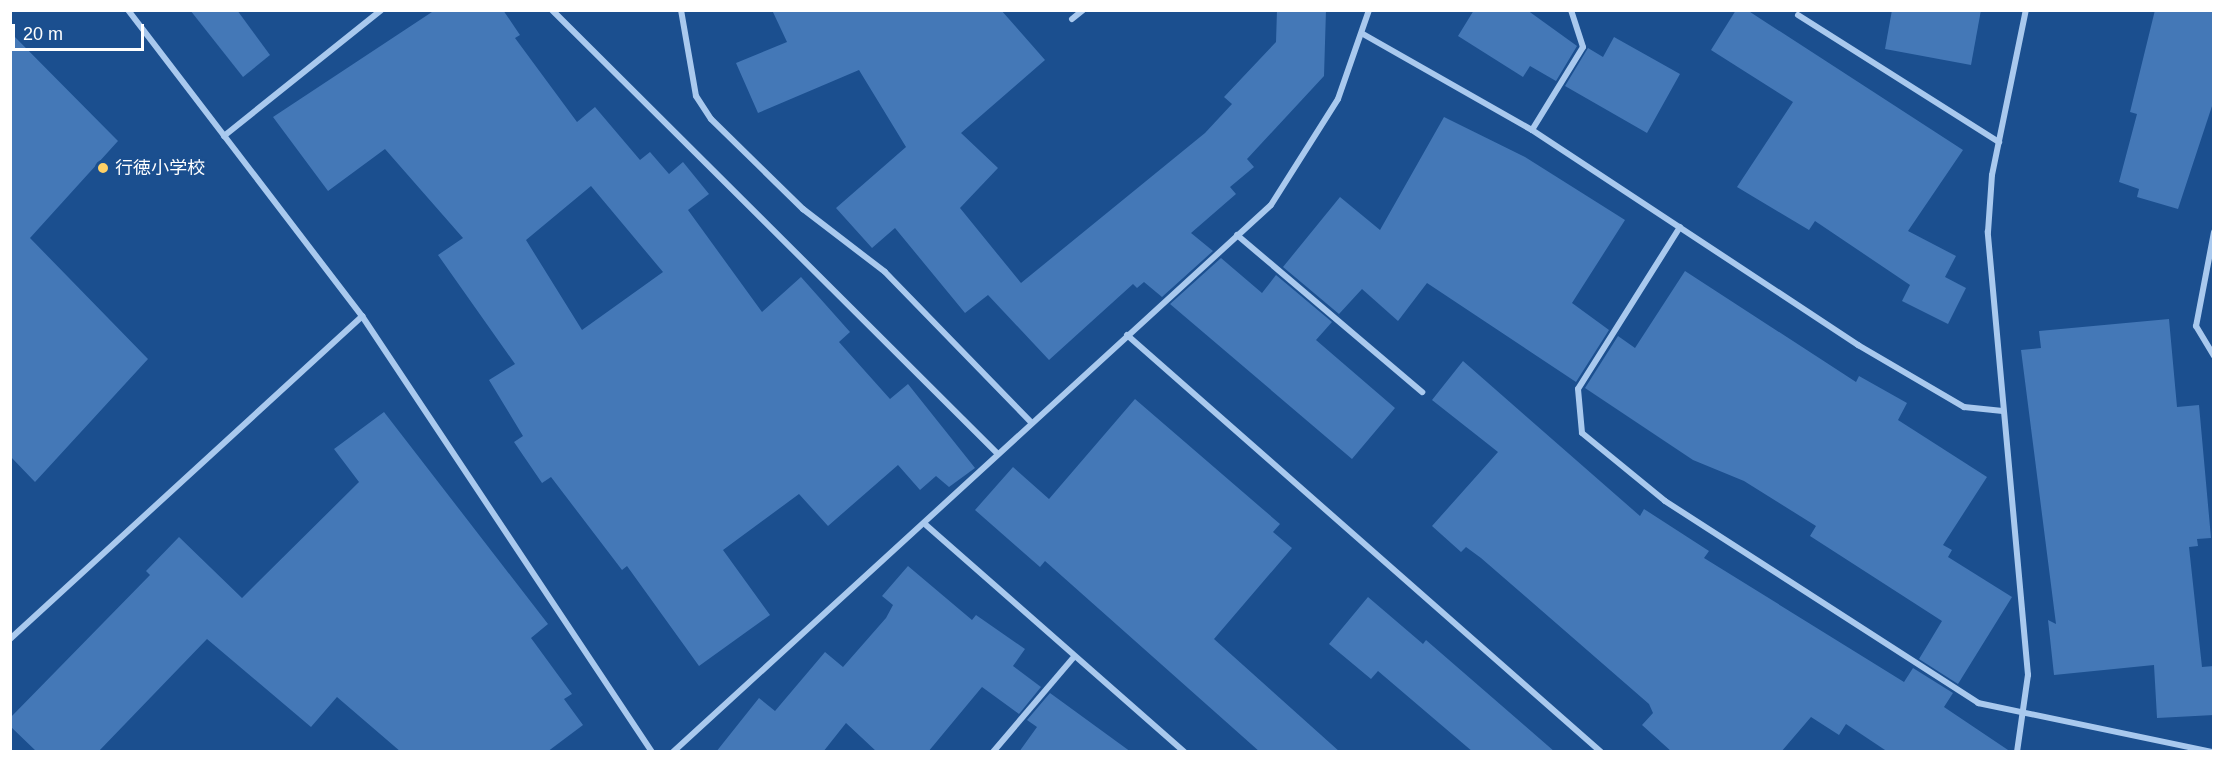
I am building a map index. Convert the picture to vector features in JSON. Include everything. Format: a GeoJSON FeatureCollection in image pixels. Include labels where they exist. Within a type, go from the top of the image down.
{"type":"FeatureCollection","features":[{"type":"Feature","properties":{"kind":"street"},"geometry":{"type":"LineString","coordinates":[[128,10],[362,316],[652,752]]}},
{"type":"Feature","properties":{"kind":"street"},"geometry":{"type":"LineString","coordinates":[[224,136],[381,10]]}},
{"type":"Feature","properties":{"kind":"street"},"geometry":{"type":"LineString","coordinates":[[552,10],[998,454]]}},
{"type":"Feature","properties":{"kind":"street"},"geometry":{"type":"LineString","coordinates":[[681,10],[696,96],[711,118],[803,209],[885,272],[1031,422]]}},
{"type":"Feature","properties":{"kind":"street"},"geometry":{"type":"LineString","coordinates":[[1072,19],[1083,10]]}},
{"type":"Feature","properties":{"kind":"street"},"geometry":{"type":"LineString","coordinates":[[673,752],[926,525],[1031,422],[1271,205],[1304,158],[1338,99],[1363,34],[1369,10]]}},
{"type":"Feature","properties":{"kind":"street"},"geometry":{"type":"LineString","coordinates":[[1532,130],[1583,47],[1571,10]]}},
{"type":"Feature","properties":{"kind":"street"},"geometry":{"type":"LineString","coordinates":[[2017,752],[2024,716],[2026,639],[1988,243],[1999,142],[2026,10]]}},
{"type":"Feature","properties":{"kind":"street"},"geometry":{"type":"LineString","coordinates":[[1798,15],[1999,142]]}},
{"type":"Feature","properties":{"kind":"street"},"geometry":{"type":"LineString","coordinates":[[1363,34],[1532,130],[1964,407],[2003,411]]}},
{"type":"Feature","properties":{"kind":"street"},"geometry":{"type":"LineString","coordinates":[[1680,227],[1578,389],[1582,433],[1665,501],[1969,697],[2024,716],[2069,719],[2213,752]]}},
{"type":"Feature","properties":{"kind":"street"},"geometry":{"type":"LineString","coordinates":[[2214,232],[2196,326],[2214,356]]}},
{"type":"Feature","properties":{"kind":"street"},"geometry":{"type":"LineString","coordinates":[[1237,235],[1422,392]]}},
{"type":"Feature","properties":{"kind":"street"},"geometry":{"type":"LineString","coordinates":[[10,639],[362,316]]}},
{"type":"Feature","properties":{"kind":"street"},"geometry":{"type":"LineString","coordinates":[[1127,335],[1601,752]]}},
{"type":"Feature","properties":{"kind":"street"},"geometry":{"type":"LineString","coordinates":[[926,525],[1073,658],[1184,752]]}},
{"type":"Feature","properties":{"kind":"street"},"geometry":{"type":"LineString","coordinates":[[993,752],[1073,658]]}},
{"type":"Feature","properties":{"kind":"building"},"geometry":{"type":"Polygon","coordinates":[[[190,10],[237,10],[270,55],[243,77],[190,10]]]}},
{"type":"Feature","properties":{"kind":"building"},"geometry":{"type":"Polygon","coordinates":[[[435,10],[503,10],[520,35],[515,38],[577,122],[595,107],[640,160],[650,152],[669,174],[683,162],[709,194],[688,210],[762,312],[801,277],[850,332],[839,342],[890,399],[908,384],[975,468],[949,487],[936,476],[920,490],[898,465],[828,526],[799,494],[723,550],[770,615],[699,666],[627,566],[622,570],[551,477],[542,483],[514,442],[523,436],[489,380],[515,364],[438,255],[463,238],[385,149],[328,191],[273,117],[435,10]],[[591,186],[526,240],[582,330],[663,272],[591,186]]]}},
{"type":"Feature","properties":{"kind":"building"},"geometry":{"type":"Polygon","coordinates":[[[772,10],[1001,10],[1045,60],[961,133],[998,168],[960,208],[1021,283],[1205,133],[1232,104],[1224,97],[1276,42],[1277,10],[1326,10],[1324,76],[1247,159],[1254,167],[1230,187],[1236,194],[1191,233],[1213,251],[1162,297],[1144,282],[1137,288],[1133,284],[1049,360],[988,295],[965,313],[895,228],[872,248],[836,208],[906,147],[859,70],[758,113],[736,63],[787,42],[772,10]]]}},
{"type":"Feature","properties":{"kind":"building"},"geometry":{"type":"Polygon","coordinates":[[[1474,10],[1527,10],[1577,46],[1556,81],[1530,66],[1523,77],[1458,36],[1474,10]]]}},
{"type":"Feature","properties":{"kind":"building"},"geometry":{"type":"Polygon","coordinates":[[[1736,10],[1747,10],[1963,150],[1908,231],[1956,256],[1945,277],[1966,288],[1948,324],[1902,301],[1910,285],[1815,221],[1809,230],[1737,187],[1793,102],[1711,50],[1736,10]]]}},
{"type":"Feature","properties":{"kind":"building"},"geometry":{"type":"Polygon","coordinates":[[[1892,10],[1981,10],[1971,65],[1885,49],[1892,10]]]}},
{"type":"Feature","properties":{"kind":"building"},"geometry":{"type":"Polygon","coordinates":[[[2155,10],[2214,10],[2214,100],[2178,209],[2137,197],[2139,189],[2119,182],[2137,114],[2130,112],[2155,10]]]}},
{"type":"Feature","properties":{"kind":"building"},"geometry":{"type":"Polygon","coordinates":[[[10,32],[118,141],[30,238],[148,359],[35,482],[10,456],[10,32]]]}},
{"type":"Feature","properties":{"kind":"building"},"geometry":{"type":"Polygon","coordinates":[[[1614,37],[1680,74],[1647,133],[1565,86],[1588,48],[1603,57],[1614,37]]]}},
{"type":"Feature","properties":{"kind":"building"},"geometry":{"type":"Polygon","coordinates":[[[1444,117],[1525,157],[1625,220],[1572,303],[1609,330],[1576,382],[1427,283],[1398,321],[1362,289],[1339,314],[1283,267],[1340,197],[1380,230],[1444,117]]]}},
{"type":"Feature","properties":{"kind":"building"},"geometry":{"type":"Polygon","coordinates":[[[1221,258],[1262,293],[1276,275],[1332,322],[1316,340],[1395,408],[1352,459],[1170,304],[1221,258]]]}},
{"type":"Feature","properties":{"kind":"building"},"geometry":{"type":"Polygon","coordinates":[[[1685,271],[1856,382],[1859,376],[1907,403],[1898,420],[1987,477],[1943,545],[1952,550],[1948,557],[2012,597],[1958,684],[1919,659],[1942,621],[1810,536],[1816,526],[1744,481],[1693,460],[1585,388],[1618,336],[1635,348],[1685,271]]]}},
{"type":"Feature","properties":{"kind":"building"},"geometry":{"type":"Polygon","coordinates":[[[2169,319],[2177,407],[2199,405],[2211,538],[2197,539],[2198,546],[2189,547],[2202,667],[2214,666],[2214,715],[2157,718],[2154,665],[2054,675],[2048,620],[2056,624],[2021,350],[2041,348],[2039,331],[2169,319]]]}},
{"type":"Feature","properties":{"kind":"building"},"geometry":{"type":"Polygon","coordinates":[[[1463,361],[1640,516],[1644,509],[1709,551],[1704,558],[1904,682],[1913,668],[1953,693],[1944,707],[2011,752],[1888,752],[1846,724],[1839,735],[1811,717],[1781,752],[1672,752],[1642,725],[1653,713],[1649,704],[1481,558],[1466,547],[1461,552],[1432,526],[1498,452],[1432,400],[1463,361]]]}},
{"type":"Feature","properties":{"kind":"building"},"geometry":{"type":"Polygon","coordinates":[[[1135,399],[1280,524],[1273,532],[1292,548],[1214,639],[1340,752],[1260,752],[1045,561],[1040,567],[975,510],[1013,467],[1049,499],[1135,399]]]}},
{"type":"Feature","properties":{"kind":"building"},"geometry":{"type":"Polygon","coordinates":[[[384,412],[548,624],[531,638],[572,694],[564,699],[583,725],[547,752],[401,752],[337,697],[311,727],[207,639],[98,752],[37,752],[10,726],[10,718],[150,575],[146,571],[179,537],[242,598],[359,482],[334,449],[384,412]]]}},
{"type":"Feature","properties":{"kind":"building"},"geometry":{"type":"Polygon","coordinates":[[[908,566],[972,620],[976,615],[1025,649],[1013,666],[1041,687],[1019,714],[982,687],[928,752],[877,752],[846,723],[823,752],[716,752],[759,698],[775,711],[825,652],[843,667],[886,618],[893,605],[882,596],[908,566]]]}},
{"type":"Feature","properties":{"kind":"building"},"geometry":{"type":"Polygon","coordinates":[[[1368,597],[1423,644],[1426,640],[1555,752],[1473,752],[1378,671],[1371,679],[1329,644],[1368,597]]]}},
{"type":"Feature","properties":{"kind":"building"},"geometry":{"type":"Polygon","coordinates":[[[1050,693],[1131,752],[1019,752],[1037,727],[1027,720],[1050,693]]]}},
{"type":"Feature","properties":{"kind":"place","name":"行徳小学校"},"geometry":{"type":"Point","coordinates":[103,168]}}]}
